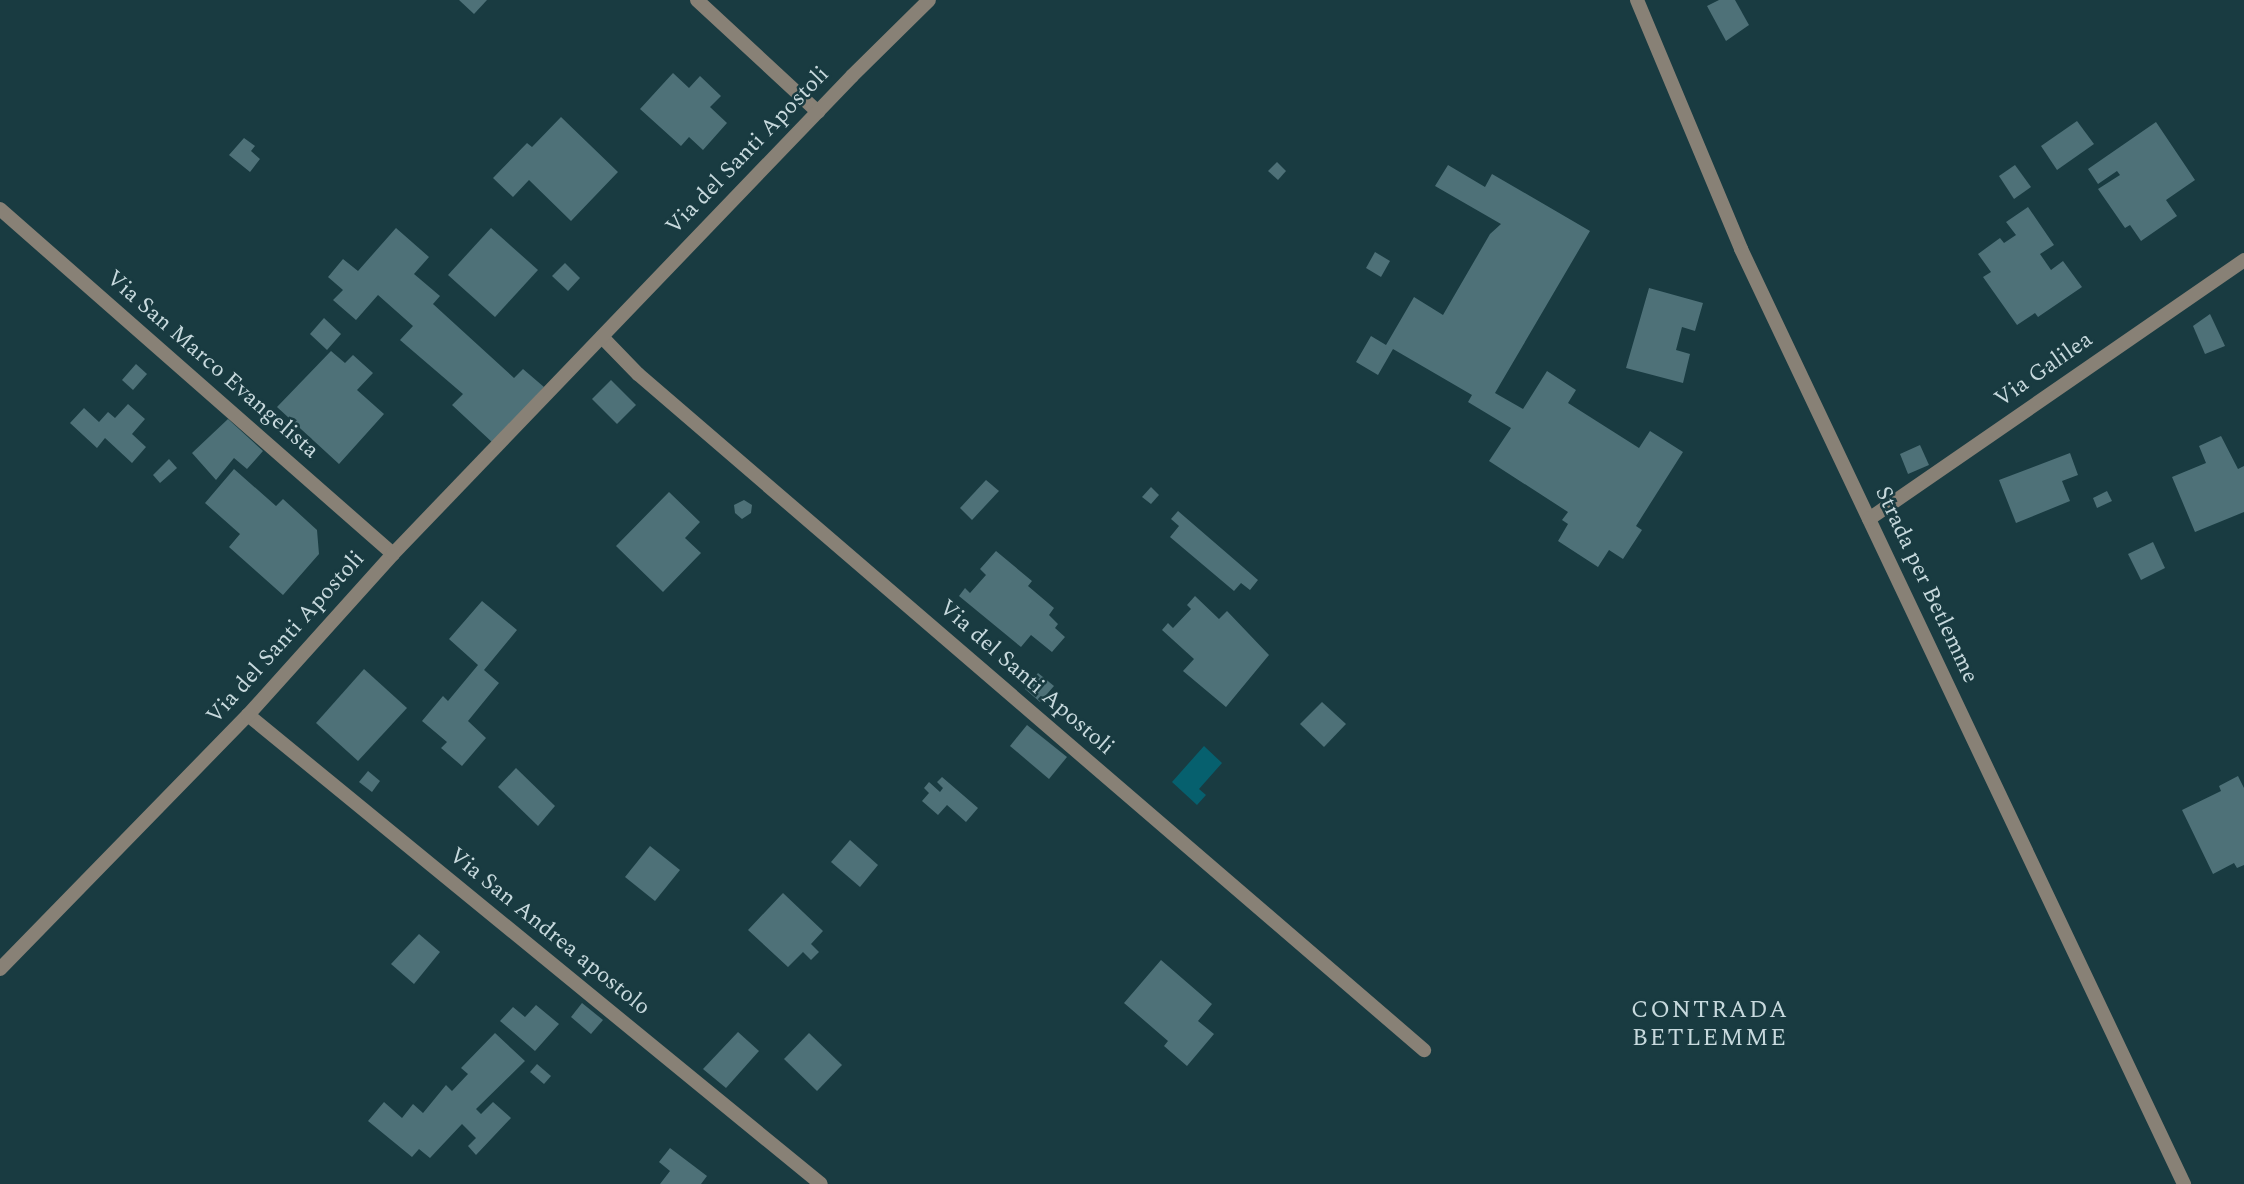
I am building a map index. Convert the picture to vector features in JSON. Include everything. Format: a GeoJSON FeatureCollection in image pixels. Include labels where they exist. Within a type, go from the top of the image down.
{"type":"FeatureCollection","features":[{"type":"Feature","properties":{"kind":"street"},"geometry":{"type":"LineString","coordinates":[[697,0],[818,112]]}},
{"type":"Feature","properties":{"kind":"street","name":"Via del Santi Apostoli"},"geometry":{"type":"LineString","coordinates":[[0,969],[248,715],[393,554],[929,0]]}},
{"type":"Feature","properties":{"kind":"street","name":"Strada per Betlemme"},"geometry":{"type":"LineString","coordinates":[[1637,0],[1741,249],[2184,1184]]}},
{"type":"Feature","properties":{"kind":"street","name":"Via San Marco Evangelista"},"geometry":{"type":"LineString","coordinates":[[0,209],[393,554]]}},
{"type":"Feature","properties":{"kind":"street","name":"Via Galilea"},"geometry":{"type":"LineString","coordinates":[[1870,519],[2244,260]]}},
{"type":"Feature","properties":{"kind":"street","name":"Via del Santi Apostoli"},"geometry":{"type":"LineString","coordinates":[[602,337],[638,374],[1424,1050]]}},
{"type":"Feature","properties":{"kind":"street","name":"Via San Andrea apostolo"},"geometry":{"type":"LineString","coordinates":[[248,715],[821,1184]]}},
{"type":"Feature","properties":{"kind":"water"},"geometry":{"type":"Polygon","coordinates":[[[1204,746],[1222,763],[1199,789],[1206,795],[1197,805],[1172,782],[1204,746]]]}},
{"type":"Feature","properties":{"kind":"building"},"geometry":{"type":"Polygon","coordinates":[[[459,0],[487,0],[474,14],[459,0]]]}},
{"type":"Feature","properties":{"kind":"building"},"geometry":{"type":"Polygon","coordinates":[[[1719,0],[1735,0],[1749,25],[1726,41],[1707,6],[1719,0]]]}},
{"type":"Feature","properties":{"kind":"building"},"geometry":{"type":"Polygon","coordinates":[[[673,73],[689,88],[700,76],[721,96],[710,107],[727,123],[703,150],[689,137],[681,146],[640,109],[673,73]]]}},
{"type":"Feature","properties":{"kind":"building"},"geometry":{"type":"Polygon","coordinates":[[[561,117],[618,172],[571,221],[529,180],[513,197],[493,178],[527,143],[532,147],[561,117]]]}},
{"type":"Feature","properties":{"kind":"building"},"geometry":{"type":"Polygon","coordinates":[[[2077,121],[2094,144],[2057,170],[2041,146],[2077,121]]]}},
{"type":"Feature","properties":{"kind":"building"},"geometry":{"type":"Polygon","coordinates":[[[2156,122],[2195,180],[2166,200],[2177,216],[2141,241],[2130,225],[2125,228],[2098,189],[2120,175],[2117,171],[2098,184],[2088,169],[2156,122]]]}},
{"type":"Feature","properties":{"kind":"building"},"geometry":{"type":"Polygon","coordinates":[[[244,138],[255,146],[251,151],[260,159],[250,172],[229,155],[244,138]]]}},
{"type":"Feature","properties":{"kind":"building"},"geometry":{"type":"Polygon","coordinates":[[[1277,162],[1286,171],[1278,180],[1268,171],[1277,162]]]}},
{"type":"Feature","properties":{"kind":"building"},"geometry":{"type":"Polygon","coordinates":[[[1448,165],[1485,187],[1492,174],[1590,231],[1495,393],[1523,409],[1547,371],[1576,390],[1568,403],[1639,448],[1650,431],[1683,452],[1636,526],[1642,530],[1623,559],[1609,550],[1598,567],[1558,541],[1568,524],[1562,520],[1568,512],[1489,461],[1511,428],[1468,402],[1472,395],[1393,349],[1378,375],[1356,362],[1371,336],[1386,345],[1414,297],[1443,315],[1490,234],[1501,224],[1435,186],[1448,165]]]}},
{"type":"Feature","properties":{"kind":"building"},"geometry":{"type":"Polygon","coordinates":[[[2015,165],[2031,187],[2014,199],[1999,176],[2015,165]]]}},
{"type":"Feature","properties":{"kind":"building"},"geometry":{"type":"Polygon","coordinates":[[[2028,207],[2054,245],[2040,254],[2051,270],[2063,261],[2082,287],[2038,317],[2035,313],[2017,325],[1983,277],[1991,272],[1978,254],[2000,238],[2004,243],[2016,235],[2006,222],[2028,207]]]}},
{"type":"Feature","properties":{"kind":"building"},"geometry":{"type":"Polygon","coordinates":[[[396,228],[429,257],[414,274],[440,296],[433,304],[514,378],[523,369],[544,387],[493,443],[452,405],[463,394],[400,340],[413,326],[378,295],[356,320],[333,300],[343,290],[328,277],[343,259],[358,271],[396,228]]]}},
{"type":"Feature","properties":{"kind":"building"},"geometry":{"type":"Polygon","coordinates":[[[491,228],[538,270],[495,317],[448,275],[491,228]]]}},
{"type":"Feature","properties":{"kind":"building"},"geometry":{"type":"Polygon","coordinates":[[[1375,252],[1390,261],[1381,277],[1366,268],[1375,252]]]}},
{"type":"Feature","properties":{"kind":"building"},"geometry":{"type":"Polygon","coordinates":[[[565,263],[580,278],[568,291],[552,276],[565,263]]]}},
{"type":"Feature","properties":{"kind":"building"},"geometry":{"type":"Polygon","coordinates":[[[1649,288],[1703,303],[1695,331],[1682,327],[1676,350],[1690,354],[1683,383],[1626,368],[1649,288]]]}},
{"type":"Feature","properties":{"kind":"building"},"geometry":{"type":"Polygon","coordinates":[[[2210,314],[2225,346],[2205,354],[2193,326],[2210,314]]]}},
{"type":"Feature","properties":{"kind":"building"},"geometry":{"type":"Polygon","coordinates":[[[324,318],[341,334],[327,350],[310,334],[324,318]]]}},
{"type":"Feature","properties":{"kind":"building"},"geometry":{"type":"Polygon","coordinates":[[[331,351],[345,363],[353,355],[373,373],[357,390],[384,414],[339,464],[277,407],[331,351]]]}},
{"type":"Feature","properties":{"kind":"building"},"geometry":{"type":"Polygon","coordinates":[[[136,364],[147,374],[133,390],[122,380],[136,364]]]}},
{"type":"Feature","properties":{"kind":"building"},"geometry":{"type":"Polygon","coordinates":[[[611,380],[636,405],[617,424],[592,399],[611,380]]]}},
{"type":"Feature","properties":{"kind":"building"},"geometry":{"type":"Polygon","coordinates":[[[128,404],[145,419],[132,434],[146,447],[132,463],[105,438],[97,448],[70,423],[84,408],[99,422],[108,412],[115,418],[128,404]]]}},
{"type":"Feature","properties":{"kind":"building"},"geometry":{"type":"Polygon","coordinates":[[[228,419],[263,451],[247,469],[234,458],[216,480],[192,453],[228,419]]]}},
{"type":"Feature","properties":{"kind":"building"},"geometry":{"type":"Polygon","coordinates":[[[2221,436],[2238,469],[2244,466],[2244,512],[2195,532],[2172,477],[2206,463],[2199,446],[2221,436]]]}},
{"type":"Feature","properties":{"kind":"building"},"geometry":{"type":"Polygon","coordinates":[[[1920,445],[1929,465],[1908,474],[1900,454],[1920,445]]]}},
{"type":"Feature","properties":{"kind":"building"},"geometry":{"type":"Polygon","coordinates":[[[2070,453],[2078,475],[2062,481],[2070,501],[2016,523],[1999,480],[2070,453]]]}},
{"type":"Feature","properties":{"kind":"building"},"geometry":{"type":"Polygon","coordinates":[[[169,459],[177,468],[160,483],[153,475],[169,459]]]}},
{"type":"Feature","properties":{"kind":"building"},"geometry":{"type":"Polygon","coordinates":[[[234,469],[276,506],[283,499],[317,530],[319,554],[283,595],[229,547],[240,534],[205,503],[234,469]]]}},
{"type":"Feature","properties":{"kind":"building"},"geometry":{"type":"Polygon","coordinates":[[[986,480],[999,491],[972,520],[960,508],[986,480]]]}},
{"type":"Feature","properties":{"kind":"building"},"geometry":{"type":"Polygon","coordinates":[[[1151,487],[1159,495],[1151,504],[1142,497],[1151,487]]]}},
{"type":"Feature","properties":{"kind":"building"},"geometry":{"type":"Polygon","coordinates":[[[2107,491],[2112,501],[2097,508],[2093,498],[2107,491]]]}},
{"type":"Feature","properties":{"kind":"building"},"geometry":{"type":"Polygon","coordinates":[[[669,492],[700,522],[685,538],[701,553],[663,592],[616,546],[669,492]]]}},
{"type":"Feature","properties":{"kind":"building"},"geometry":{"type":"Polygon","coordinates":[[[744,500],[752,505],[751,513],[742,519],[735,513],[734,505],[744,500]]]}},
{"type":"Feature","properties":{"kind":"building"},"geometry":{"type":"Polygon","coordinates":[[[1178,511],[1258,580],[1250,590],[1241,583],[1234,591],[1170,537],[1179,526],[1171,519],[1178,511]]]}},
{"type":"Feature","properties":{"kind":"building"},"geometry":{"type":"Polygon","coordinates":[[[2153,542],[2165,568],[2141,580],[2128,554],[2153,542]]]}},
{"type":"Feature","properties":{"kind":"building"},"geometry":{"type":"Polygon","coordinates":[[[996,551],[1032,581],[1028,586],[1054,608],[1049,615],[1058,624],[1055,628],[1065,637],[1052,652],[1031,635],[1021,647],[959,596],[965,588],[970,593],[986,575],[980,569],[996,551]]]}},
{"type":"Feature","properties":{"kind":"building"},"geometry":{"type":"Polygon","coordinates":[[[1195,596],[1219,619],[1227,611],[1269,655],[1226,707],[1183,671],[1194,659],[1162,630],[1168,623],[1173,628],[1191,609],[1187,605],[1195,596]]]}},
{"type":"Feature","properties":{"kind":"building"},"geometry":{"type":"Polygon","coordinates":[[[482,601],[517,630],[484,670],[499,683],[468,721],[486,738],[462,766],[441,748],[447,742],[422,721],[443,696],[448,701],[478,665],[449,639],[482,601]]]}},
{"type":"Feature","properties":{"kind":"building"},"geometry":{"type":"Polygon","coordinates":[[[364,669],[407,708],[358,761],[316,723],[364,669]]]}},
{"type":"Feature","properties":{"kind":"building"},"geometry":{"type":"Polygon","coordinates":[[[1038,673],[1054,686],[1040,702],[1025,689],[1038,673]]]}},
{"type":"Feature","properties":{"kind":"building"},"geometry":{"type":"Polygon","coordinates":[[[1322,702],[1346,724],[1324,747],[1300,724],[1322,702]]]}},
{"type":"Feature","properties":{"kind":"building"},"geometry":{"type":"Polygon","coordinates":[[[1027,725],[1067,757],[1049,779],[1010,746],[1027,725]]]}},
{"type":"Feature","properties":{"kind":"building"},"geometry":{"type":"Polygon","coordinates":[[[516,768],[555,806],[538,826],[498,787],[516,768]]]}},
{"type":"Feature","properties":{"kind":"building"},"geometry":{"type":"Polygon","coordinates":[[[368,771],[380,781],[372,792],[359,782],[368,771]]]}},
{"type":"Feature","properties":{"kind":"building"},"geometry":{"type":"Polygon","coordinates":[[[2238,776],[2244,788],[2244,865],[2237,868],[2234,863],[2213,874],[2182,810],[2221,791],[2219,786],[2238,776]]]}},
{"type":"Feature","properties":{"kind":"building"},"geometry":{"type":"Polygon","coordinates":[[[942,777],[978,808],[966,822],[947,805],[938,815],[922,801],[929,793],[924,788],[929,782],[940,792],[943,788],[937,782],[942,777]]]}},
{"type":"Feature","properties":{"kind":"building"},"geometry":{"type":"Polygon","coordinates":[[[850,840],[878,865],[860,887],[831,862],[850,840]]]}},
{"type":"Feature","properties":{"kind":"building"},"geometry":{"type":"Polygon","coordinates":[[[650,846],[680,870],[655,901],[625,877],[650,846]]]}},
{"type":"Feature","properties":{"kind":"building"},"geometry":{"type":"Polygon","coordinates":[[[783,893],[823,931],[811,944],[819,952],[811,960],[803,952],[788,967],[748,930],[783,893]]]}},
{"type":"Feature","properties":{"kind":"building"},"geometry":{"type":"Polygon","coordinates":[[[419,934],[440,952],[414,984],[391,964],[419,934]]]}},
{"type":"Feature","properties":{"kind":"building"},"geometry":{"type":"Polygon","coordinates":[[[1161,960],[1212,1004],[1198,1021],[1214,1034],[1187,1066],[1164,1046],[1168,1041],[1124,1003],[1161,960]]]}},
{"type":"Feature","properties":{"kind":"building"},"geometry":{"type":"Polygon","coordinates":[[[582,1003],[603,1020],[591,1034],[571,1017],[582,1003]]]}},
{"type":"Feature","properties":{"kind":"building"},"geometry":{"type":"Polygon","coordinates":[[[536,1005],[559,1024],[535,1051],[500,1021],[513,1007],[525,1017],[536,1005]]]}},
{"type":"Feature","properties":{"kind":"building"},"geometry":{"type":"Polygon","coordinates":[[[738,1032],[759,1051],[726,1088],[703,1069],[738,1032]]]}},
{"type":"Feature","properties":{"kind":"building"},"geometry":{"type":"Polygon","coordinates":[[[495,1033],[525,1061],[476,1109],[481,1114],[493,1102],[511,1118],[476,1155],[468,1146],[476,1138],[462,1124],[430,1158],[419,1149],[412,1157],[368,1121],[384,1102],[402,1118],[413,1104],[423,1113],[446,1085],[452,1091],[468,1074],[461,1068],[495,1033]]]}},
{"type":"Feature","properties":{"kind":"building"},"geometry":{"type":"Polygon","coordinates":[[[809,1033],[842,1065],[817,1091],[784,1059],[809,1033]]]}},
{"type":"Feature","properties":{"kind":"building"},"geometry":{"type":"Polygon","coordinates":[[[537,1064],[551,1076],[544,1084],[530,1072],[537,1064]]]}},
{"type":"Feature","properties":{"kind":"building"},"geometry":{"type":"Polygon","coordinates":[[[670,1148],[707,1176],[701,1184],[660,1184],[670,1171],[659,1162],[670,1148]]]}},
{"type":"Feature","properties":{"kind":"district","name":"CONTRADA BETLEMME"},"geometry":{"type":"Point","coordinates":[1710,1025]}}]}
